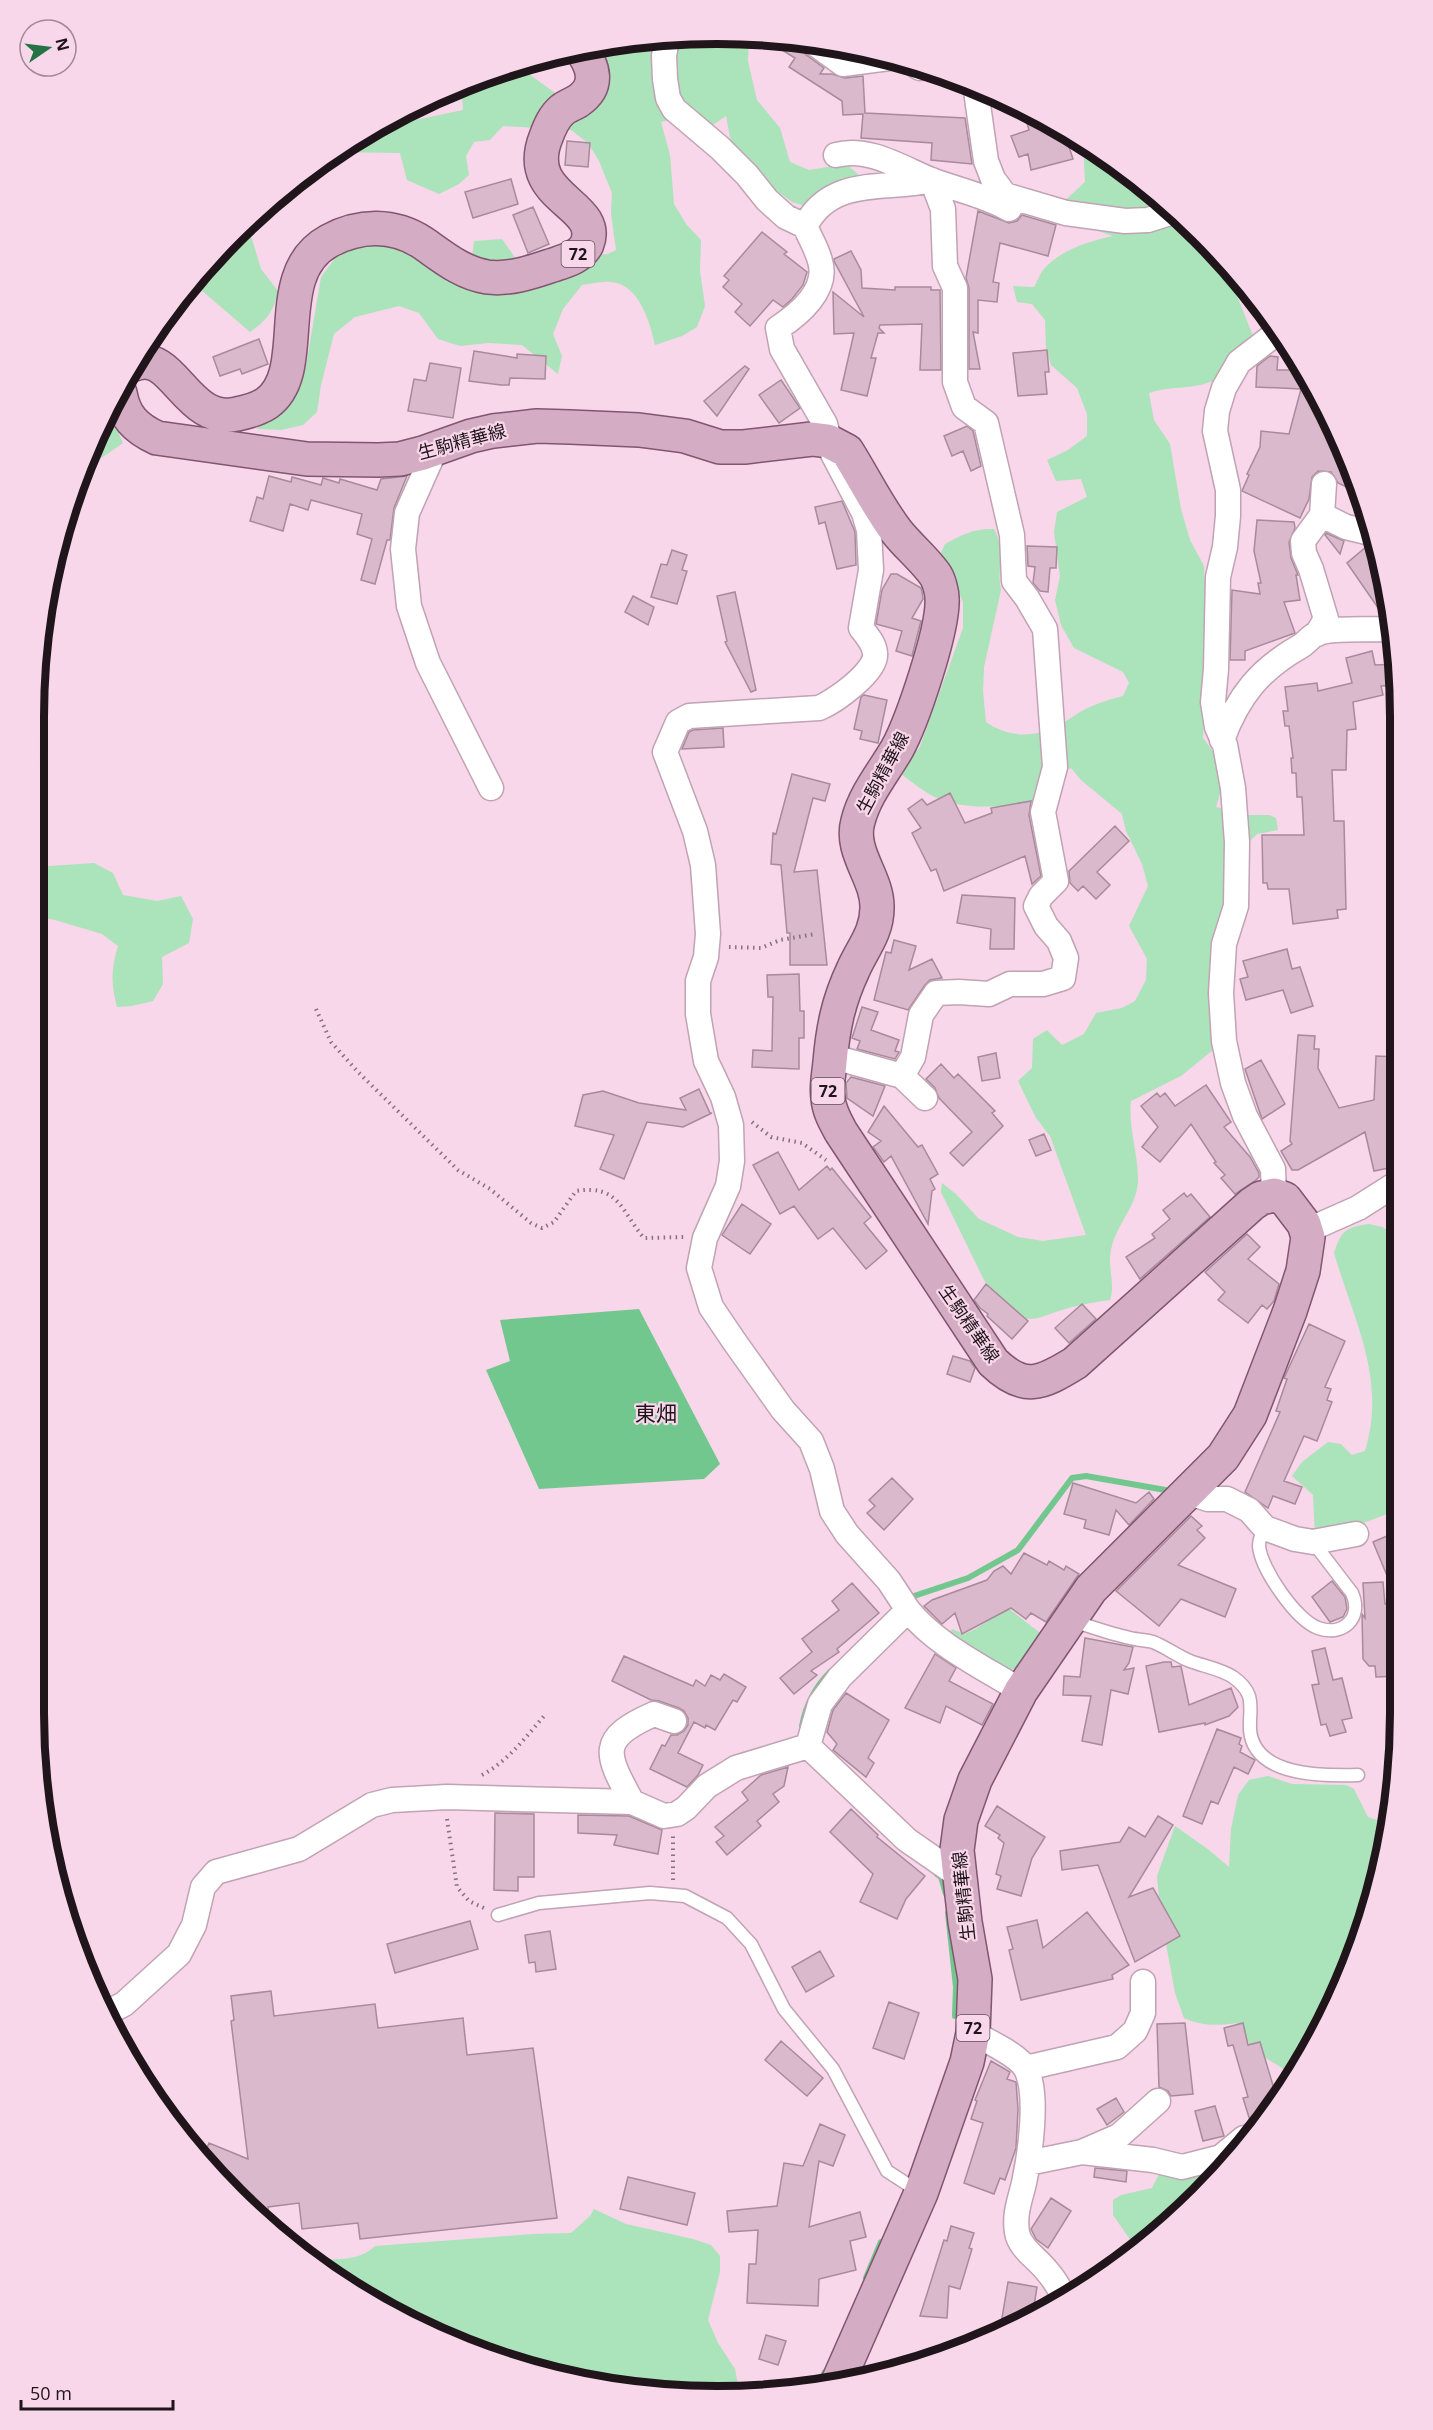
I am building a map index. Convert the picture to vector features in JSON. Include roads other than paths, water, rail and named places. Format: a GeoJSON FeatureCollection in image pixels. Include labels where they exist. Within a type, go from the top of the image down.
{"type":"FeatureCollection","features":[{"type":"Feature","properties":{"kind":"main road","name":"72"},"geometry":{"type":"LineString","coordinates":[[145,363],[151,362],[163,369],[189,398],[206,410],[220,415],[234,415],[256,409],[268,402],[283,379],[289,355],[295,292],[301,272],[318,247],[342,234],[373,227],[400,231],[462,269],[485,277],[504,278],[568,260],[582,252],[587,243],[588,225],[581,213],[553,190],[543,176],[539,159],[552,121],[590,90],[594,81],[592,68],[585,56]]}},
{"type":"Feature","properties":{"kind":"main road","name":"生駒精華線"},"geometry":{"type":"LineString","coordinates":[[122,402],[123,408],[138,427],[157,438],[307,459],[400,459],[435,450],[471,436],[537,426],[639,430],[685,436],[720,447],[744,447],[801,440],[828,441],[839,445],[847,451],[897,531],[937,577],[942,597],[940,624],[907,728],[896,750],[876,779],[858,821],[856,838],[878,907],[870,941],[853,969],[837,1007],[827,1097],[832,1115],[841,1132],[993,1362],[1008,1377],[1014,1379],[1041,1382],[1075,1363],[1252,1204],[1261,1198],[1274,1195]]}},
{"type":"Feature","properties":{"kind":"main road"},"geometry":{"type":"LineString","coordinates":[[1274,1195],[1285,1198],[1306,1231]]}},
{"type":"Feature","properties":{"kind":"main road","name":"生駒精華線"},"geometry":{"type":"LineString","coordinates":[[841,2375],[921,2193],[967,2062],[973,2033],[975,1979],[958,1876],[957,1850],[965,1810],[975,1780],[1021,1691],[1091,1589],[1223,1457],[1250,1414],[1303,1271],[1308,1237],[1306,1231]]}},
{"type":"Feature","properties":{"kind":"street"},"geometry":{"type":"LineString","coordinates":[[666,46],[665,79],[668,98],[674,109],[720,148],[773,206],[786,217],[805,226],[821,262],[821,280],[809,302],[795,317],[778,328],[782,349],[825,424],[828,441],[840,469],[864,513],[869,530],[871,570],[861,628],[872,643],[876,656],[872,669],[831,703],[819,708],[689,716],[678,722],[665,752],[695,831],[703,865],[707,901],[706,957],[698,981],[698,1014],[706,1061],[723,1097],[731,1125],[732,1161],[728,1186],[705,1238],[699,1268],[711,1307],[757,1377],[811,1441],[822,1469],[832,1510],[847,1534],[889,1581],[921,1626],[1021,1691]]}},
{"type":"Feature","properties":{"kind":"street"},"geometry":{"type":"LineString","coordinates":[[827,53],[843,64],[868,61]]}},
{"type":"Feature","properties":{"kind":"street"},"geometry":{"type":"LineString","coordinates":[[977,96],[986,161],[993,179],[1005,195],[1066,213],[1125,221],[1148,220],[1164,215]]}},
{"type":"Feature","properties":{"kind":"street"},"geometry":{"type":"LineString","coordinates":[[836,154],[850,151],[895,163],[932,180],[989,198],[1009,209],[1015,199]]}},
{"type":"Feature","properties":{"kind":"street"},"geometry":{"type":"LineString","coordinates":[[805,226],[813,211],[832,196],[856,189],[917,184],[932,180]]}},
{"type":"Feature","properties":{"kind":"street"},"geometry":{"type":"LineString","coordinates":[[902,1076],[912,1057],[921,1015],[936,993],[989,994],[1010,984],[1043,984],[1063,978],[1066,958],[1059,941],[1036,906],[1041,896],[1056,881],[1043,812],[1055,767],[1045,629],[1014,581],[1012,535],[986,423],[964,407],[955,382],[956,288],[945,266],[943,209],[932,180]]}},
{"type":"Feature","properties":{"kind":"street"},"geometry":{"type":"LineString","coordinates":[[1272,337],[1239,362],[1224,388],[1217,411],[1215,431],[1228,490],[1228,516],[1225,547],[1218,577],[1213,702],[1233,788],[1237,842],[1236,906],[1224,944],[1221,993],[1224,1041],[1233,1083],[1245,1116],[1273,1169],[1274,1195]]}},
{"type":"Feature","properties":{"kind":"street"},"geometry":{"type":"LineString","coordinates":[[435,450],[407,513],[403,549],[409,606],[428,663],[491,788]]}},
{"type":"Feature","properties":{"kind":"street"},"geometry":{"type":"LineString","coordinates":[[1222,740],[1233,711],[1266,670],[1285,654],[1317,634],[1326,618],[1304,553],[1303,541],[1322,515],[1324,484]]}},
{"type":"Feature","properties":{"kind":"street"},"geometry":{"type":"LineString","coordinates":[[1322,515],[1346,527],[1364,531]]}},
{"type":"Feature","properties":{"kind":"street"},"geometry":{"type":"LineString","coordinates":[[1317,634],[1384,629]]}},
{"type":"Feature","properties":{"kind":"street"},"geometry":{"type":"LineString","coordinates":[[830,1056],[902,1076],[925,1098]]}},
{"type":"Feature","properties":{"kind":"street"},"geometry":{"type":"LineString","coordinates":[[1306,1231],[1390,1193]]}},
{"type":"Feature","properties":{"kind":"street"},"geometry":{"type":"LineString","coordinates":[[1187,1492],[1208,1499],[1227,1499],[1249,1510],[1265,1528],[1295,1539],[1313,1542],[1356,1534]]}},
{"type":"Feature","properties":{"kind":"street"},"geometry":{"type":"LineString","coordinates":[[808,1746],[820,1704],[840,1677],[908,1610]]}},
{"type":"Feature","properties":{"kind":"street"},"geometry":{"type":"LineString","coordinates":[[632,1802],[614,1769],[610,1754],[614,1740],[631,1724],[654,1714],[674,1721]]}},
{"type":"Feature","properties":{"kind":"street"},"geometry":{"type":"LineString","coordinates":[[112,2010],[123,2004],[179,1954],[194,1925],[203,1887],[216,1872],[299,1849],[372,1805],[392,1800],[449,1797],[632,1802],[664,1816],[686,1808],[707,1786],[736,1768],[808,1746]]}},
{"type":"Feature","properties":{"kind":"street"},"geometry":{"type":"LineString","coordinates":[[808,1746],[907,1840],[958,1876]]}},
{"type":"Feature","properties":{"kind":"street"},"geometry":{"type":"LineString","coordinates":[[1026,2068],[1117,2047],[1135,2031],[1143,2013],[1143,1982]]}},
{"type":"Feature","properties":{"kind":"street"},"geometry":{"type":"LineString","coordinates":[[973,2033],[1014,2057],[1026,2068],[1033,2124],[1028,2163],[1015,2216],[1017,2236],[1047,2271],[1060,2292]]}},
{"type":"Feature","properties":{"kind":"street"},"geometry":{"type":"LineString","coordinates":[[1028,2163],[1082,2152],[1119,2136],[1158,2101]]}},
{"type":"Feature","properties":{"kind":"street"},"geometry":{"type":"LineString","coordinates":[[1082,2152],[1153,2160],[1182,2167],[1224,2154]]}},
{"type":"Feature","properties":{"kind":"lane"},"geometry":{"type":"LineString","coordinates":[[1265,1528],[1259,1543],[1262,1556],[1290,1606],[1316,1628],[1331,1630],[1342,1628],[1356,1614],[1355,1601],[1352,1593],[1313,1542]]}},
{"type":"Feature","properties":{"kind":"lane"},"geometry":{"type":"LineString","coordinates":[[1069,1619],[1132,1639],[1152,1642],[1179,1657],[1232,1676],[1250,1698],[1252,1710],[1250,1733],[1254,1747],[1262,1755],[1281,1766],[1305,1774],[1358,1775]]}},
{"type":"Feature","properties":{"kind":"lane"},"geometry":{"type":"LineString","coordinates":[[498,1915],[540,1903],[650,1893],[685,1896],[727,1918],[751,1944],[784,2009],[833,2069],[887,2171],[921,2193]]}},
{"type":"Feature","properties":{"kind":"waterway"},"geometry":{"type":"LineString","coordinates":[[908,1598],[968,1578],[1018,1550],[1072,1478],[1086,1476],[1171,1491]]}},
{"type":"Feature","properties":{"kind":"waterway"},"geometry":{"type":"LineString","coordinates":[[802,1726],[812,1697],[830,1672]]}},
{"type":"Feature","properties":{"kind":"waterway"},"geometry":{"type":"LineString","coordinates":[[937,1874],[941,1877],[946,1894]]}},
{"type":"Feature","properties":{"kind":"waterway"},"geometry":{"type":"LineString","coordinates":[[948,1913],[956,1987],[955,2016]]}},
{"type":"Feature","properties":{"kind":"waterway"},"geometry":{"type":"LineString","coordinates":[[866,2278],[881,2242]]}},
{"type":"Feature","properties":{"kind":"waterway"},"geometry":{"type":"LineString","coordinates":[[822,2378],[825,2372]]}},
{"type":"Feature","properties":{"kind":"district","name":"東畑"},"geometry":{"type":"Point","coordinates":[656,1414]}}]}
